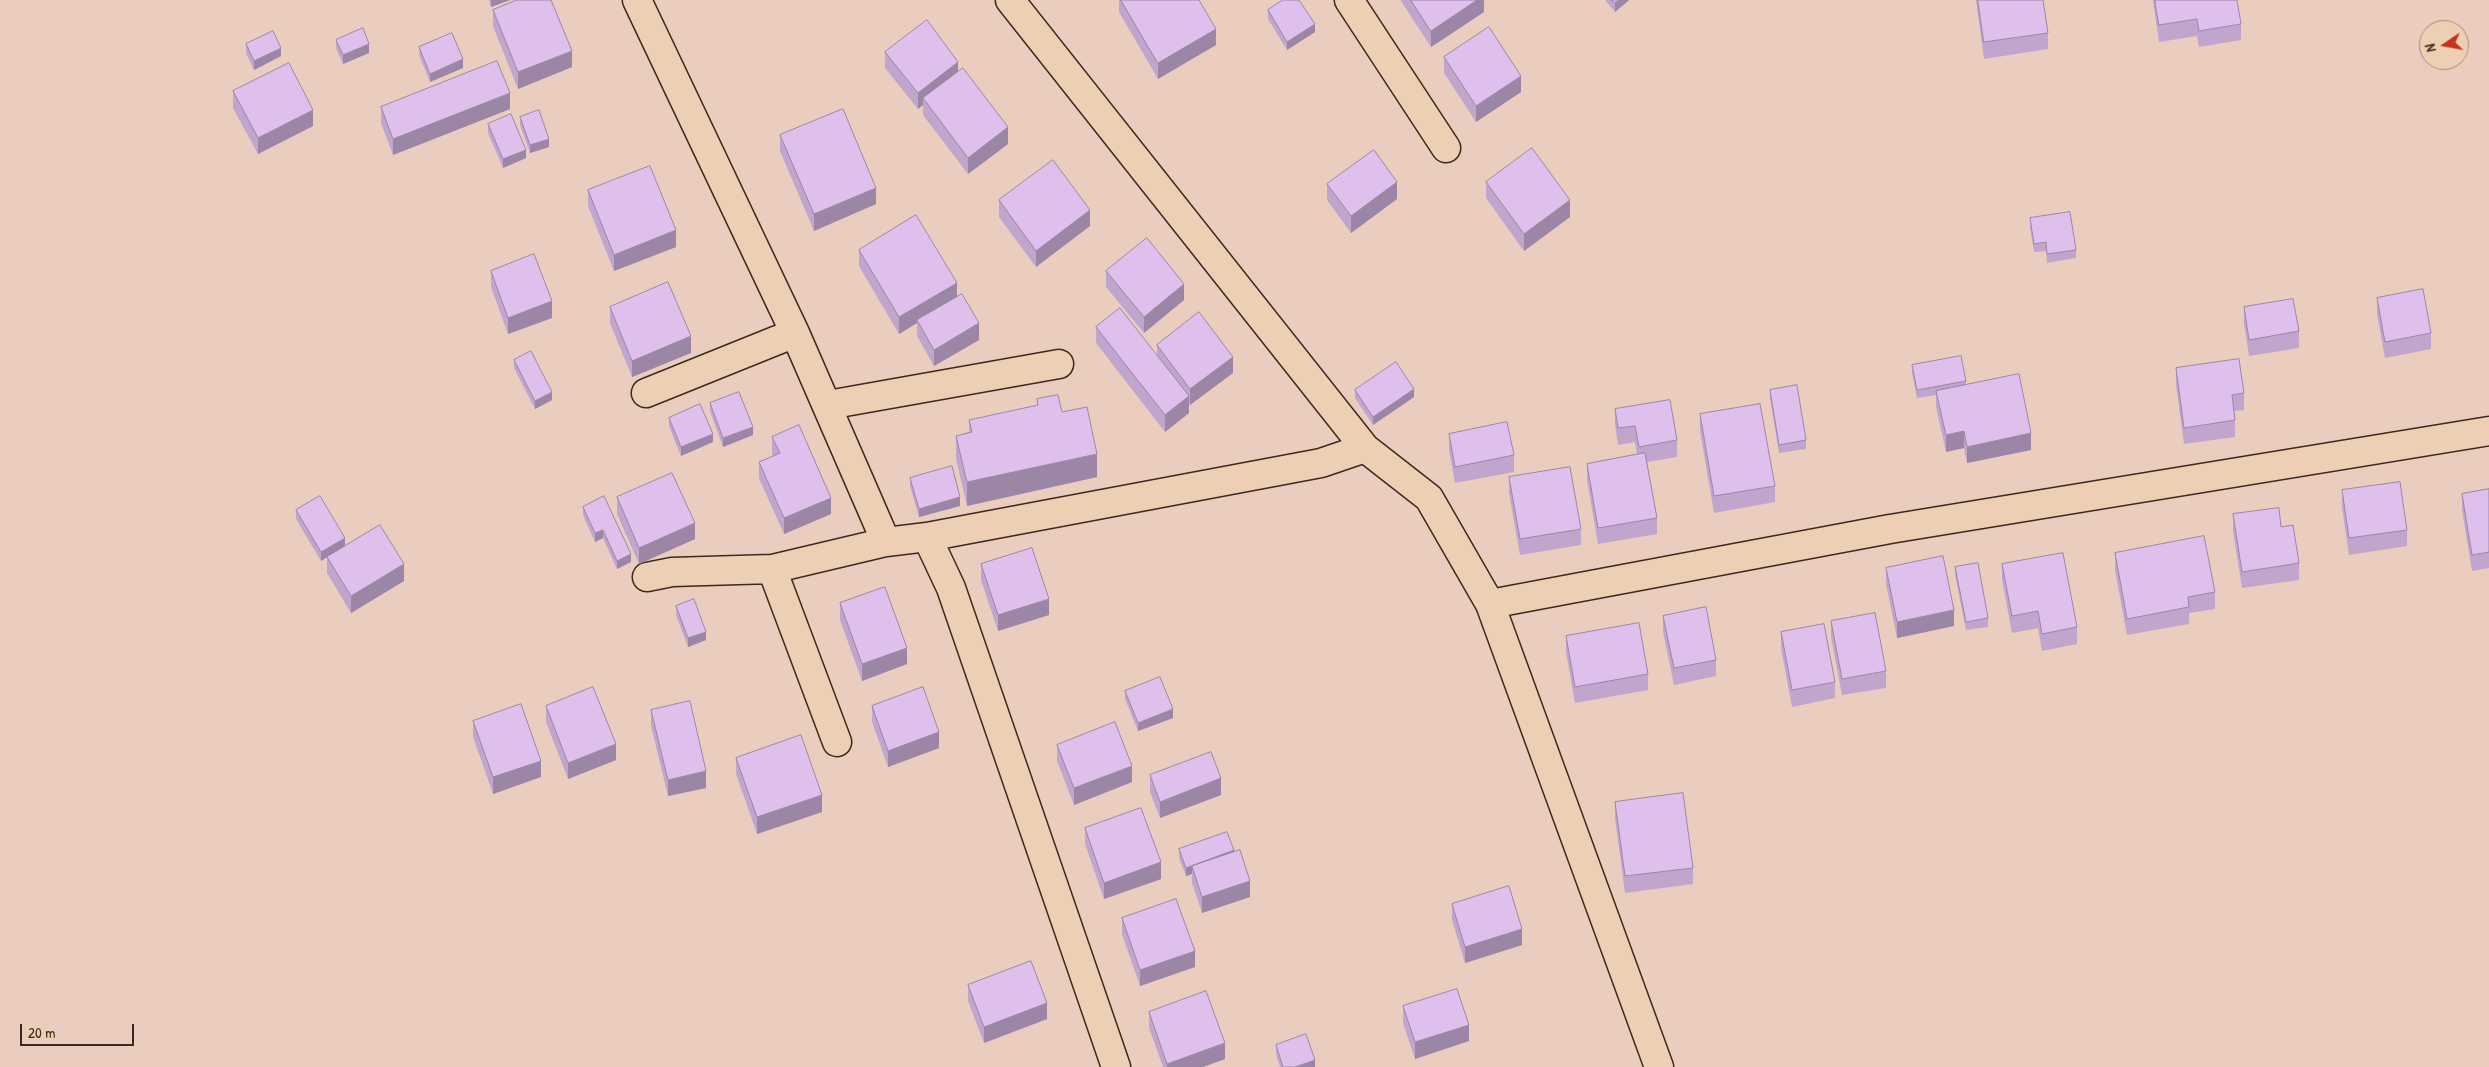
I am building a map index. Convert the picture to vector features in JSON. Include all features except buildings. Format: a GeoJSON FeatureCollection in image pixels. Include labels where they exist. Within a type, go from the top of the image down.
{"type":"FeatureCollection","features":[{"type":"Feature","properties":{"kind":"street"},"geometry":{"type":"LineString","coordinates":[[637,0],[828,405],[886,542]]}},
{"type":"Feature","properties":{"kind":"street"},"geometry":{"type":"LineString","coordinates":[[1010,0],[1365,448],[1429,498],[1490,604],[1659,1067]]}},
{"type":"Feature","properties":{"kind":"street"},"geometry":{"type":"LineString","coordinates":[[1349,0],[1446,148]]}},
{"type":"Feature","properties":{"kind":"street"},"geometry":{"type":"LineString","coordinates":[[646,393],[795,334]]}},
{"type":"Feature","properties":{"kind":"street"},"geometry":{"type":"LineString","coordinates":[[828,405],[1058,364]]}},
{"type":"Feature","properties":{"kind":"street"},"geometry":{"type":"LineString","coordinates":[[1490,604],[1890,529],[2489,431]]}},
{"type":"Feature","properties":{"kind":"street"},"geometry":{"type":"LineString","coordinates":[[647,577],[672,572],[772,569],[886,542],[927,537],[1321,463],[1365,448]]}},
{"type":"Feature","properties":{"kind":"street"},"geometry":{"type":"LineString","coordinates":[[927,537],[951,588],[1116,1067]]}},
{"type":"Feature","properties":{"kind":"street"},"geometry":{"type":"LineString","coordinates":[[772,569],[838,742]]}}]}
